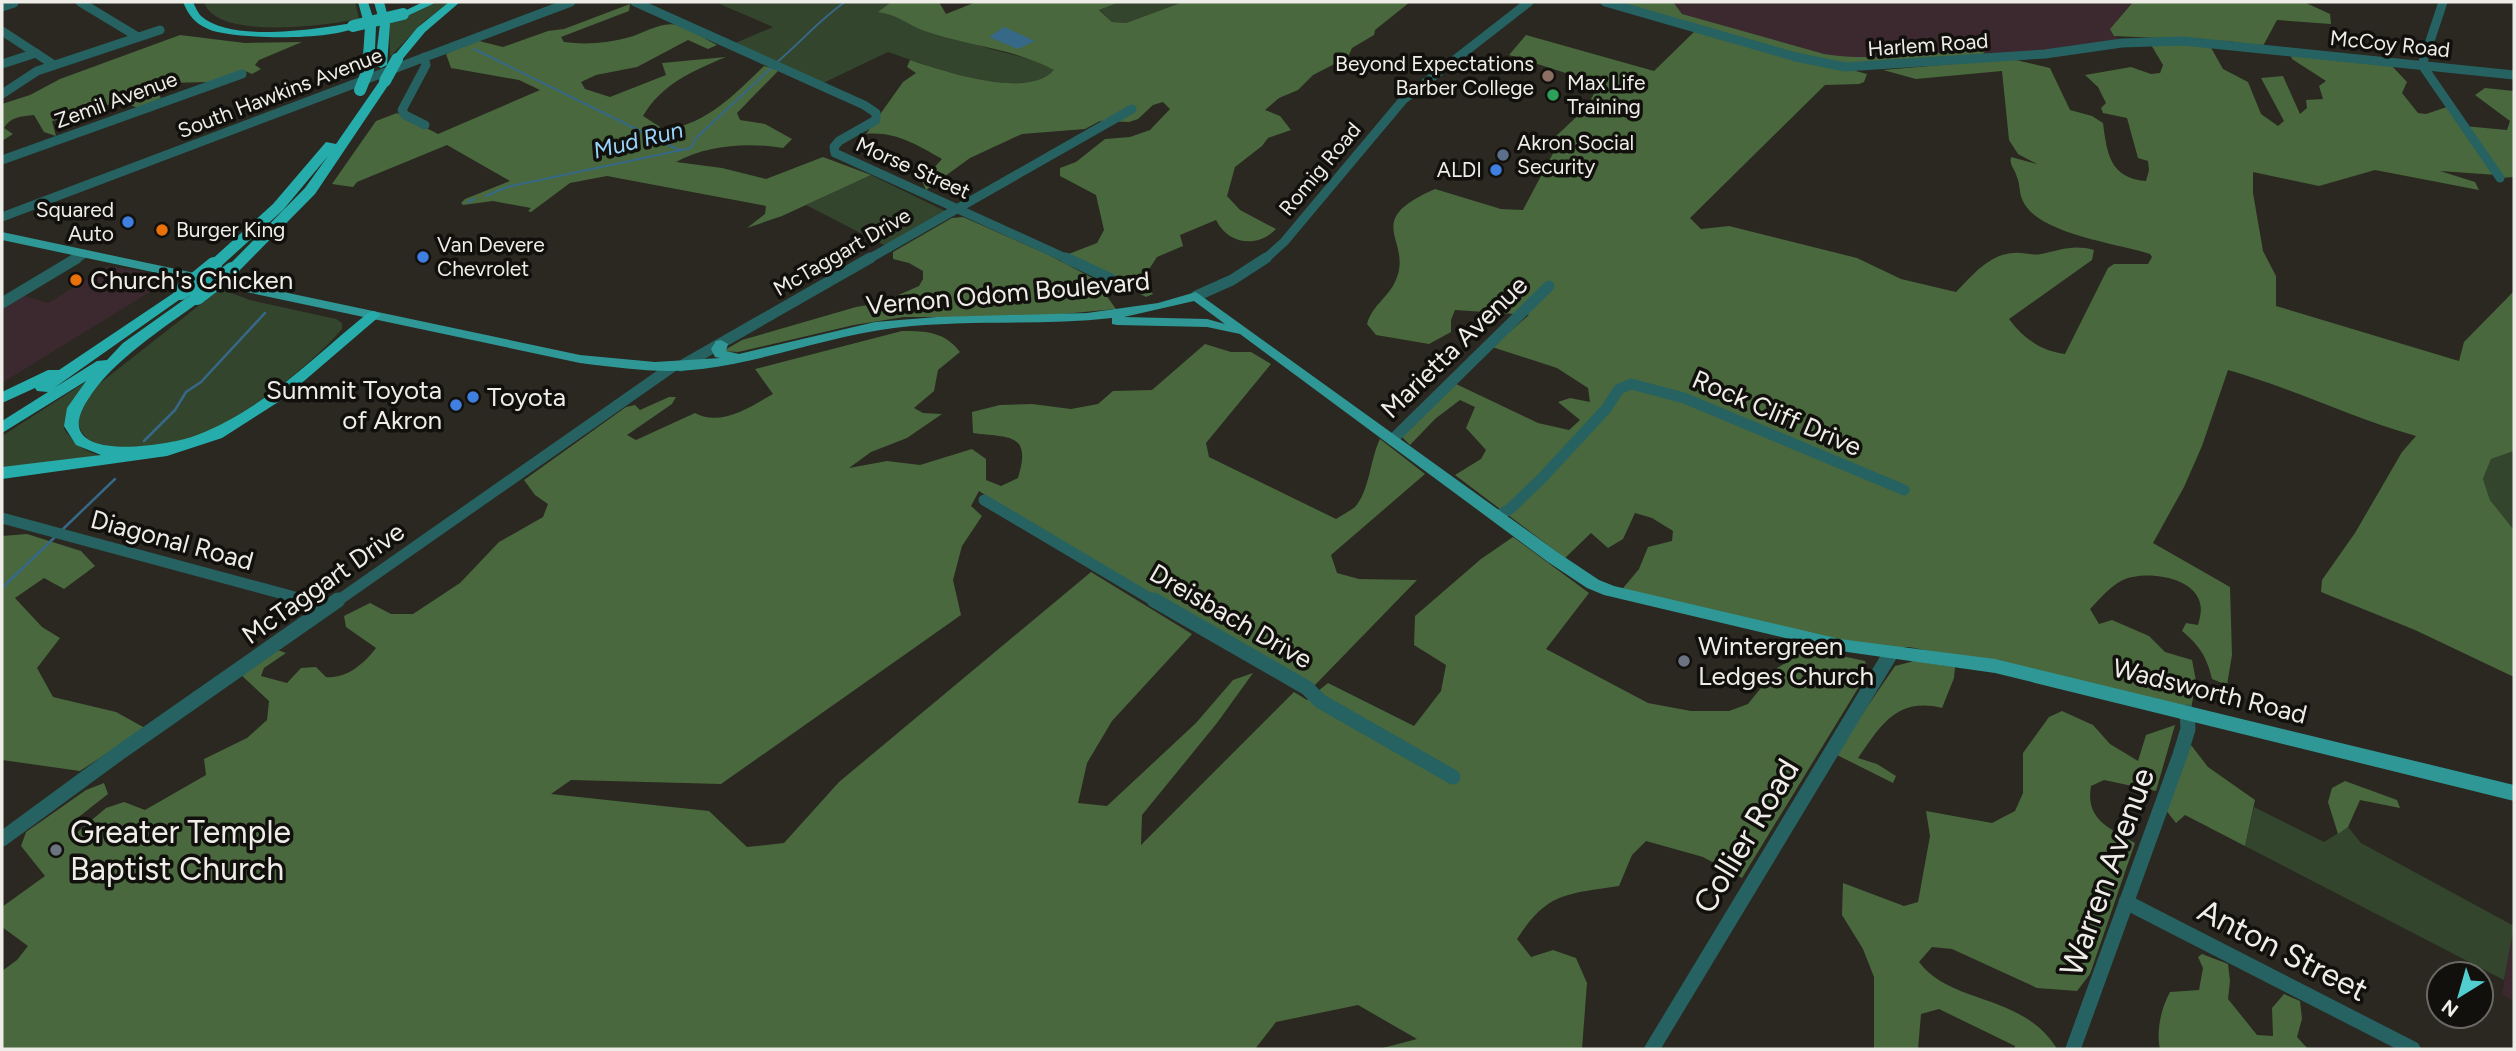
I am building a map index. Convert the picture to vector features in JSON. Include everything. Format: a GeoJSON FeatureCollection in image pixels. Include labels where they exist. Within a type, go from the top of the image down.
{"type":"FeatureCollection","features":[{"type":"Feature","properties":{"kind":"highway"},"geometry":{"type":"LineString","coordinates":[[188,2],[193,14],[202,21],[239,32],[292,34],[355,24],[432,2]]}},
{"type":"Feature","properties":{"kind":"highway"},"geometry":{"type":"LineString","coordinates":[[199,2],[201,12],[223,24],[237,27],[306,29],[355,24]]}},
{"type":"Feature","properties":{"kind":"highway"},"geometry":{"type":"LineString","coordinates":[[2,414],[181,292],[278,207],[345,124],[360,90],[368,70],[371,45],[369,13],[363,2]]}},
{"type":"Feature","properties":{"kind":"highway"},"geometry":{"type":"LineString","coordinates":[[379,2],[385,24],[380,82]]}},
{"type":"Feature","properties":{"kind":"highway"},"geometry":{"type":"LineString","coordinates":[[401,12],[423,2]]}},
{"type":"Feature","properties":{"kind":"highway"},"geometry":{"type":"LineString","coordinates":[[2,428],[136,341],[232,270],[310,191],[366,108],[380,82],[421,30],[455,2]]}},
{"type":"Feature","properties":{"kind":"highway"},"geometry":{"type":"LineString","coordinates":[[136,341],[83,394],[72,417],[72,428],[78,438],[100,450],[123,454],[149,452],[214,435],[260,408],[379,316]]}},
{"type":"Feature","properties":{"kind":"highway"},"geometry":{"type":"LineString","coordinates":[[2,473],[158,455],[214,441],[255,419],[379,316]]}},
{"type":"Feature","properties":{"kind":"highway"},"geometry":{"type":"LineString","coordinates":[[2,398],[103,347]]}},
{"type":"Feature","properties":{"kind":"main road","name":"Vernon Odom Boulevard"},"geometry":{"type":"LineString","coordinates":[[2,236],[604,363],[676,367],[743,358],[859,329],[898,323],[1085,317],[1140,311],[1196,296]]}},
{"type":"Feature","properties":{"kind":"main road"},"geometry":{"type":"LineString","coordinates":[[1196,296],[1579,575],[1610,590],[1771,631],[1891,653]]}},
{"type":"Feature","properties":{"kind":"main road"},"geometry":{"type":"LineString","coordinates":[[1085,317],[1137,322],[1207,323],[1249,335]]}},
{"type":"Feature","properties":{"kind":"main road"},"geometry":{"type":"LineString","coordinates":[[721,344],[720,354],[743,358]]}},
{"type":"Feature","properties":{"kind":"main road","name":"Wadsworth Road"},"geometry":{"type":"LineString","coordinates":[[1891,653],[1995,666],[2514,793]]}},
{"type":"Feature","properties":{"kind":"street"},"geometry":{"type":"LineString","coordinates":[[80,2],[138,37]]}},
{"type":"Feature","properties":{"kind":"street","name":"South Hawkins Avenue"},"geometry":{"type":"LineString","coordinates":[[2,217],[571,2]]}},
{"type":"Feature","properties":{"kind":"street","name":"Morse Street"},"geometry":{"type":"LineString","coordinates":[[635,2],[873,110],[877,118],[874,123],[839,141],[834,146],[835,153],[1111,279],[1120,289]]}},
{"type":"Feature","properties":{"kind":"street","name":"Romig Road"},"geometry":{"type":"LineString","coordinates":[[1196,296],[1235,278],[1266,259],[1284,242],[1403,100],[1529,2]]}},
{"type":"Feature","properties":{"kind":"street","name":"Harlem Road"},"geometry":{"type":"LineString","coordinates":[[1605,2],[1796,57],[1845,67],[2045,54],[2150,41],[2205,42],[2262,48]]}},
{"type":"Feature","properties":{"kind":"street"},"geometry":{"type":"LineString","coordinates":[[2444,2],[2422,65],[2500,178]]}},
{"type":"Feature","properties":{"kind":"street"},"geometry":{"type":"LineString","coordinates":[[2,7],[14,3]]}},
{"type":"Feature","properties":{"kind":"street"},"geometry":{"type":"LineString","coordinates":[[2,94],[25,77],[54,65],[160,30]]}},
{"type":"Feature","properties":{"kind":"street"},"geometry":{"type":"LineString","coordinates":[[3,33],[54,65]]}},
{"type":"Feature","properties":{"kind":"street","name":"McCoy Road"},"geometry":{"type":"LineString","coordinates":[[2262,48],[2514,75]]}},
{"type":"Feature","properties":{"kind":"street"},"geometry":{"type":"LineString","coordinates":[[2,64],[36,53]]}},
{"type":"Feature","properties":{"kind":"street"},"geometry":{"type":"LineString","coordinates":[[424,57],[426,65],[402,110],[405,115],[425,125]]}},
{"type":"Feature","properties":{"kind":"street","name":"Zemil Avenue"},"geometry":{"type":"LineString","coordinates":[[2,160],[242,74]]}},
{"type":"Feature","properties":{"kind":"street","name":"McTaggart Drive"},"geometry":{"type":"LineString","coordinates":[[2,839],[329,606],[676,367],[721,344],[1132,109]]}},
{"type":"Feature","properties":{"kind":"street"},"geometry":{"type":"LineString","coordinates":[[2,303],[84,254]]}},
{"type":"Feature","properties":{"kind":"street","name":"Marietta Avenue"},"geometry":{"type":"LineString","coordinates":[[1392,440],[1549,286]]}},
{"type":"Feature","properties":{"kind":"street","name":"Rock Cliff Drive"},"geometry":{"type":"LineString","coordinates":[[1497,516],[1510,509],[1542,478],[1606,408],[1619,389],[1631,384],[1684,398],[1904,490]]}},
{"type":"Feature","properties":{"kind":"street","name":"Dreisbach Drive"},"geometry":{"type":"LineString","coordinates":[[984,500],[1453,776]]}},
{"type":"Feature","properties":{"kind":"street","name":"Diagonal Road"},"geometry":{"type":"LineString","coordinates":[[2,518],[329,606]]}},
{"type":"Feature","properties":{"kind":"street","name":"Collier Road"},"geometry":{"type":"LineString","coordinates":[[1652,1049],[1891,653]]}},
{"type":"Feature","properties":{"kind":"street","name":"Warren Avenue"},"geometry":{"type":"LineString","coordinates":[[2073,1049],[2180,755],[2188,729],[2187,712]]}},
{"type":"Feature","properties":{"kind":"street","name":"Anton Street"},"geometry":{"type":"LineString","coordinates":[[2126,902],[2413,1049]]}},
{"type":"Feature","properties":{"kind":"shaded area"},"geometry":{"type":"Polygon","coordinates":[[[1605,2],[2132,2],[2110,29],[2122,43],[1855,68],[1605,2]]]}},
{"type":"Feature","properties":{"kind":"shaded area"},"geometry":{"type":"Polygon","coordinates":[[[108,266],[174,277],[2,383],[2,306],[22,295],[48,303],[108,266]]]}},
{"type":"Feature","properties":{"kind":"shaded area"},"geometry":{"type":"Polygon","coordinates":[[[2514,923],[2514,1001],[2502,995],[2514,923]]]}},
{"type":"Feature","properties":{"kind":"green space"},"geometry":{"type":"Polygon","coordinates":[[[204,2],[355,2],[359,19],[299,27],[250,26],[229,22],[213,14],[204,2]]]}},
{"type":"Feature","properties":{"kind":"green space"},"geometry":{"type":"Polygon","coordinates":[[[439,2],[449,2],[422,23],[390,57],[389,19],[439,2]]]}},
{"type":"Feature","properties":{"kind":"green space"},"geometry":{"type":"Polygon","coordinates":[[[715,2],[891,2],[882,9],[987,48],[1033,60],[1055,70],[1040,79],[1021,83],[998,82],[949,72],[888,52],[821,84],[733,44],[773,27],[715,2]]]}},
{"type":"Feature","properties":{"kind":"green space"},"geometry":{"type":"Polygon","coordinates":[[[891,2],[939,2],[946,14],[976,2],[1119,2],[1099,10],[1112,22],[1126,23],[1183,2],[1410,2],[1375,30],[1374,35],[1352,48],[1348,57],[1313,75],[1298,90],[1279,98],[1265,110],[1280,116],[1291,130],[1268,138],[1235,167],[1227,196],[1240,210],[1276,229],[1261,239],[1244,241],[1228,235],[1216,220],[1180,235],[1183,246],[1157,257],[1142,280],[1153,294],[1146,297],[1066,255],[1097,243],[1104,230],[1096,195],[1060,176],[1060,168],[1076,162],[1105,139],[1130,137],[1150,130],[1170,109],[1163,102],[1153,105],[1138,119],[1129,122],[1100,121],[1085,129],[1022,134],[970,158],[926,190],[922,181],[942,159],[896,137],[866,134],[903,82],[916,73],[907,67],[910,60],[963,76],[1006,83],[1025,83],[1041,79],[1054,70],[1008,52],[928,32],[878,12],[891,2]]]}},
{"type":"Feature","properties":{"kind":"green space"},"geometry":{"type":"Polygon","coordinates":[[[1092,2],[1183,2],[1126,23],[1112,22],[1092,2]]]}},
{"type":"Feature","properties":{"kind":"green space"},"geometry":{"type":"Polygon","coordinates":[[[1610,2],[1673,2],[1682,14],[1824,54],[1880,57],[1967,49],[1985,51],[1983,54],[1837,64],[1610,2]]]}},
{"type":"Feature","properties":{"kind":"green space"},"geometry":{"type":"Polygon","coordinates":[[[2133,2],[2304,2],[2330,14],[2331,24],[2277,20],[2263,46],[2227,41],[2114,36],[2110,29],[2133,2]]]}},
{"type":"Feature","properties":{"kind":"green space"},"geometry":{"type":"Polygon","coordinates":[[[630,4],[629,11],[561,37],[564,42],[606,42],[671,24],[717,45],[708,49],[688,40],[637,67],[596,75],[581,82],[585,89],[610,97],[666,75],[662,63],[726,57],[679,80],[659,95],[643,116],[665,130],[707,114],[731,97],[764,66],[779,70],[737,113],[740,120],[765,124],[792,139],[783,148],[728,146],[688,156],[676,162],[722,168],[766,179],[823,157],[871,175],[782,216],[747,228],[765,214],[766,206],[607,176],[570,183],[531,212],[528,211],[531,208],[493,201],[463,205],[461,203],[465,199],[510,181],[447,145],[357,182],[353,187],[332,184],[376,121],[397,113],[438,134],[540,90],[519,80],[451,68],[446,54],[475,40],[503,47],[548,31],[564,29],[630,4]]]}},
{"type":"Feature","properties":{"kind":"green space"},"geometry":{"type":"Polygon","coordinates":[[[1697,29],[1867,74],[1864,82],[1859,84],[1825,85],[1690,218],[1701,229],[1729,226],[1857,258],[1901,279],[1956,292],[1982,267],[2005,254],[2038,254],[2073,248],[2094,250],[2092,260],[2009,319],[2034,343],[2065,354],[2108,268],[2114,264],[2148,264],[2152,257],[2150,254],[2078,236],[2043,221],[2030,211],[2022,199],[2011,157],[2037,164],[2018,154],[2009,140],[2002,71],[1916,79],[1883,70],[2012,59],[2050,68],[2070,110],[2092,116],[2103,123],[2106,145],[2118,170],[2134,179],[2146,181],[2148,161],[2138,158],[2127,118],[2103,113],[2101,108],[2106,103],[2098,87],[2085,75],[2131,67],[2151,74],[2160,73],[2163,65],[2150,43],[2209,44],[2223,69],[2248,82],[2261,114],[2278,126],[2284,121],[2261,78],[2283,76],[2300,114],[2307,108],[2306,100],[2323,99],[2319,86],[2326,81],[2292,59],[2290,53],[2391,65],[2407,82],[2402,93],[2418,113],[2426,114],[2450,106],[2464,126],[2507,130],[2510,121],[2475,95],[2485,88],[2514,91],[2514,177],[2500,178],[2497,175],[2440,171],[2475,182],[2479,190],[2375,170],[2319,186],[2253,172],[2253,193],[2263,251],[2276,276],[2276,306],[2459,361],[2464,342],[2514,291],[2514,451],[2491,459],[2483,479],[2490,500],[2514,530],[2514,677],[2415,630],[2321,592],[2322,580],[2355,533],[2402,452],[2416,436],[2228,370],[2202,446],[2184,487],[2153,543],[2230,587],[2232,655],[2227,685],[2212,679],[2202,652],[2182,631],[2186,623],[2198,625],[2201,608],[2196,594],[2179,581],[2155,576],[2132,577],[2114,586],[2090,609],[2099,624],[2112,620],[2149,636],[2165,652],[2192,660],[2196,681],[2191,709],[1982,661],[1909,647],[1881,649],[1619,593],[1639,569],[1648,547],[1672,541],[1673,531],[1652,518],[1635,513],[1623,539],[1608,548],[1591,533],[1565,558],[1455,475],[1481,459],[1486,450],[1466,428],[1475,407],[1460,400],[1435,419],[1410,445],[1402,437],[1456,384],[1538,423],[1569,430],[1580,420],[1558,402],[1570,398],[1590,402],[1588,388],[1557,368],[1492,347],[1529,315],[1455,310],[1451,320],[1451,332],[1429,344],[1376,335],[1367,324],[1372,312],[1394,284],[1399,269],[1394,222],[1399,212],[1412,201],[1435,189],[1501,209],[1523,210],[1558,144],[1552,140],[1586,106],[1597,83],[1509,55],[1526,35],[1654,71],[1697,29]]]}},
{"type":"Feature","properties":{"kind":"green space"},"geometry":{"type":"Polygon","coordinates":[[[180,35],[245,43],[302,42],[259,60],[255,65],[261,69],[252,74],[245,71],[208,82],[168,83],[155,89],[161,98],[139,108],[129,105],[127,98],[75,117],[52,121],[56,136],[44,132],[34,115],[17,118],[4,128],[13,134],[2,141],[2,104],[30,95],[60,79],[180,35]]]}},
{"type":"Feature","properties":{"kind":"green space"},"geometry":{"type":"Polygon","coordinates":[[[871,175],[945,211],[886,246],[806,205],[871,175]]]}},
{"type":"Feature","properties":{"kind":"green space"},"geometry":{"type":"Polygon","coordinates":[[[963,217],[1049,255],[1102,283],[1103,291],[1116,309],[1031,317],[904,317],[854,325],[738,352],[723,351],[742,340],[856,307],[880,303],[919,286],[923,271],[909,263],[893,259],[893,252],[952,218],[963,217]]]}},
{"type":"Feature","properties":{"kind":"green space"},"geometry":{"type":"Polygon","coordinates":[[[220,289],[250,300],[336,319],[342,323],[342,329],[279,387],[206,433],[143,450],[108,448],[88,439],[79,424],[79,414],[90,391],[220,289]]]}},
{"type":"Feature","properties":{"kind":"green space"},"geometry":{"type":"Polygon","coordinates":[[[902,331],[935,334],[948,340],[960,352],[938,370],[934,391],[914,408],[923,413],[942,414],[907,438],[871,452],[849,468],[887,461],[920,465],[972,449],[986,459],[986,480],[1001,486],[1018,478],[1022,452],[1014,440],[1007,437],[973,433],[972,412],[1000,405],[1032,404],[1071,409],[1098,404],[1113,391],[1152,390],[1205,344],[1231,352],[1251,352],[1271,364],[1206,443],[1209,457],[1336,519],[1355,507],[1360,500],[1380,439],[1425,474],[1331,555],[1337,573],[1359,579],[1417,580],[1315,685],[1296,680],[979,491],[971,506],[982,516],[962,546],[953,580],[961,615],[721,784],[571,780],[551,794],[709,811],[747,847],[784,843],[839,782],[1091,572],[1192,634],[1112,721],[1087,763],[1078,803],[1107,806],[1196,723],[1233,680],[1253,673],[1217,723],[1142,815],[1141,845],[1294,692],[1307,700],[1328,683],[1414,726],[1441,691],[1446,665],[1414,645],[1415,616],[1481,559],[1513,537],[1589,593],[1546,649],[1648,703],[1691,711],[1729,711],[1748,704],[1777,668],[1794,658],[1795,646],[1865,661],[1868,672],[1742,878],[1703,857],[1646,841],[1632,855],[1619,886],[1560,898],[1538,912],[1528,924],[1517,939],[1531,957],[1553,950],[1576,958],[1587,983],[1582,1049],[1379,1049],[1417,1039],[1358,1005],[1276,1022],[1255,1049],[2,1049],[2,971],[17,960],[28,946],[2,927],[2,907],[45,876],[21,846],[26,832],[86,790],[104,783],[108,794],[71,823],[74,835],[106,808],[124,802],[145,810],[206,775],[204,759],[247,738],[267,720],[269,701],[239,673],[275,649],[286,653],[264,668],[261,676],[287,683],[301,668],[316,667],[326,677],[341,676],[354,669],[376,648],[346,627],[344,616],[370,603],[391,614],[413,614],[460,583],[499,542],[543,517],[548,504],[535,495],[524,480],[626,407],[635,405],[640,410],[669,397],[676,397],[672,404],[627,435],[636,440],[695,413],[705,417],[725,417],[773,394],[755,369],[902,331]]]}},
{"type":"Feature","properties":{"kind":"green space"},"geometry":{"type":"Polygon","coordinates":[[[84,383],[67,414],[64,429],[83,448],[108,457],[2,470],[2,436],[84,383]]]}},
{"type":"Feature","properties":{"kind":"green space"},"geometry":{"type":"Polygon","coordinates":[[[2514,451],[2514,530],[2490,500],[2483,479],[2491,459],[2514,451]]]}},
{"type":"Feature","properties":{"kind":"green space"},"geometry":{"type":"Polygon","coordinates":[[[27,534],[81,551],[95,566],[64,589],[44,578],[15,598],[42,627],[60,638],[37,668],[53,697],[116,712],[145,728],[80,771],[2,760],[2,536],[27,534]]]}},
{"type":"Feature","properties":{"kind":"green space"},"geometry":{"type":"Polygon","coordinates":[[[1914,661],[1955,667],[1954,678],[1942,708],[1926,706],[1902,710],[1883,725],[1858,758],[1877,764],[1896,776],[1893,783],[1835,754],[1895,666],[1914,661]]]}},
{"type":"Feature","properties":{"kind":"green space"},"geometry":{"type":"Polygon","coordinates":[[[2062,711],[2093,725],[2110,744],[2138,761],[2146,735],[2175,725],[2156,791],[2104,780],[2091,786],[2092,807],[2101,822],[2135,843],[2090,974],[2077,991],[2037,988],[1952,949],[1932,947],[1919,962],[1933,976],[1949,986],[2026,1018],[2043,1031],[2057,1049],[2015,1049],[2015,1046],[1939,1009],[1921,1014],[1918,1049],[1874,1049],[1874,977],[1863,949],[1842,915],[1843,883],[1904,906],[1918,902],[1930,836],[1926,811],[1992,823],[2015,811],[2023,793],[2023,753],[2049,717],[2062,711]]]}},
{"type":"Feature","properties":{"kind":"green space"},"geometry":{"type":"Polygon","coordinates":[[[2191,745],[2208,767],[2255,800],[2245,846],[2185,815],[2176,823],[2165,809],[2191,745]]]}},
{"type":"Feature","properties":{"kind":"green space"},"geometry":{"type":"Polygon","coordinates":[[[2345,781],[2397,800],[2400,808],[2360,800],[2348,827],[2338,834],[2328,802],[2332,788],[2345,781]]]}},
{"type":"Feature","properties":{"kind":"green space"},"geometry":{"type":"Polygon","coordinates":[[[2254,807],[2324,842],[2348,827],[2361,843],[2514,926],[2504,980],[2495,975],[2495,960],[2465,960],[2245,846],[2254,807]]]}},
{"type":"Feature","properties":{"kind":"green space"},"geometry":{"type":"Polygon","coordinates":[[[2202,954],[2228,964],[2228,999],[2257,1035],[2273,1036],[2272,1008],[2284,994],[2300,1001],[2302,1019],[2297,1037],[2308,1049],[2160,1049],[2159,1028],[2167,998],[2170,992],[2199,990],[2203,968],[2198,957],[2202,954]]]}},
{"type":"Feature","properties":{"kind":"water"},"geometry":{"type":"Polygon","coordinates":[[[1004,27],[1035,41],[1018,49],[989,37],[1004,27]]]}},
{"type":"Feature","properties":{"kind":"waterway","name":"Mud Run"},"geometry":{"type":"LineString","coordinates":[[776,63],[845,2]]}},
{"type":"Feature","properties":{"kind":"waterway"},"geometry":{"type":"LineString","coordinates":[[474,49],[680,150]]}},
{"type":"Feature","properties":{"kind":"waterway","name":"Mud Run"},"geometry":{"type":"LineString","coordinates":[[680,150],[691,148],[696,138],[771,68]]}},
{"type":"Feature","properties":{"kind":"waterway","name":"Mud Run"},"geometry":{"type":"LineString","coordinates":[[486,196],[507,187],[680,150]]}},
{"type":"Feature","properties":{"kind":"waterway","name":"Mud Run"},"geometry":{"type":"LineString","coordinates":[[468,202],[474,199]]}},
{"type":"Feature","properties":{"kind":"waterway","name":"Mud Run"},"geometry":{"type":"LineString","coordinates":[[144,441],[175,410],[186,392],[201,382],[265,313]]}},
{"type":"Feature","properties":{"kind":"waterway","name":"Mud Run"},"geometry":{"type":"LineString","coordinates":[[62,530],[115,479]]}},
{"type":"Feature","properties":{"kind":"waterway","name":"Mud Run"},"geometry":{"type":"LineString","coordinates":[[2,588],[55,537]]}},
{"type":"Feature","properties":{"kind":"place","name":"Beyond Expectations Barber College"},"geometry":{"type":"Point","coordinates":[1548,76]}},
{"type":"Feature","properties":{"kind":"place","name":"Max Life Training"},"geometry":{"type":"Point","coordinates":[1553,95]}},
{"type":"Feature","properties":{"kind":"place","name":"Akron Social Security"},"geometry":{"type":"Point","coordinates":[1503,155]}},
{"type":"Feature","properties":{"kind":"place","name":"ALDI"},"geometry":{"type":"Point","coordinates":[1496,170]}},
{"type":"Feature","properties":{"kind":"place","name":"Squared Auto"},"geometry":{"type":"Point","coordinates":[128,222]}},
{"type":"Feature","properties":{"kind":"place","name":"Burger King"},"geometry":{"type":"Point","coordinates":[162,230]}},
{"type":"Feature","properties":{"kind":"place","name":"Van Devere Chevrolet"},"geometry":{"type":"Point","coordinates":[423,257]}},
{"type":"Feature","properties":{"kind":"place","name":"Church's Chicken"},"geometry":{"type":"Point","coordinates":[76,280]}},
{"type":"Feature","properties":{"kind":"place","name":"Toyota"},"geometry":{"type":"Point","coordinates":[473,397]}},
{"type":"Feature","properties":{"kind":"place","name":"Summit Toyota of Akron"},"geometry":{"type":"Point","coordinates":[456,405]}},
{"type":"Feature","properties":{"kind":"place","name":"Wintergreen Ledges Church"},"geometry":{"type":"Point","coordinates":[1684,661]}},
{"type":"Feature","properties":{"kind":"place","name":"Greater Temple Baptist Church"},"geometry":{"type":"Point","coordinates":[56,850]}}]}
